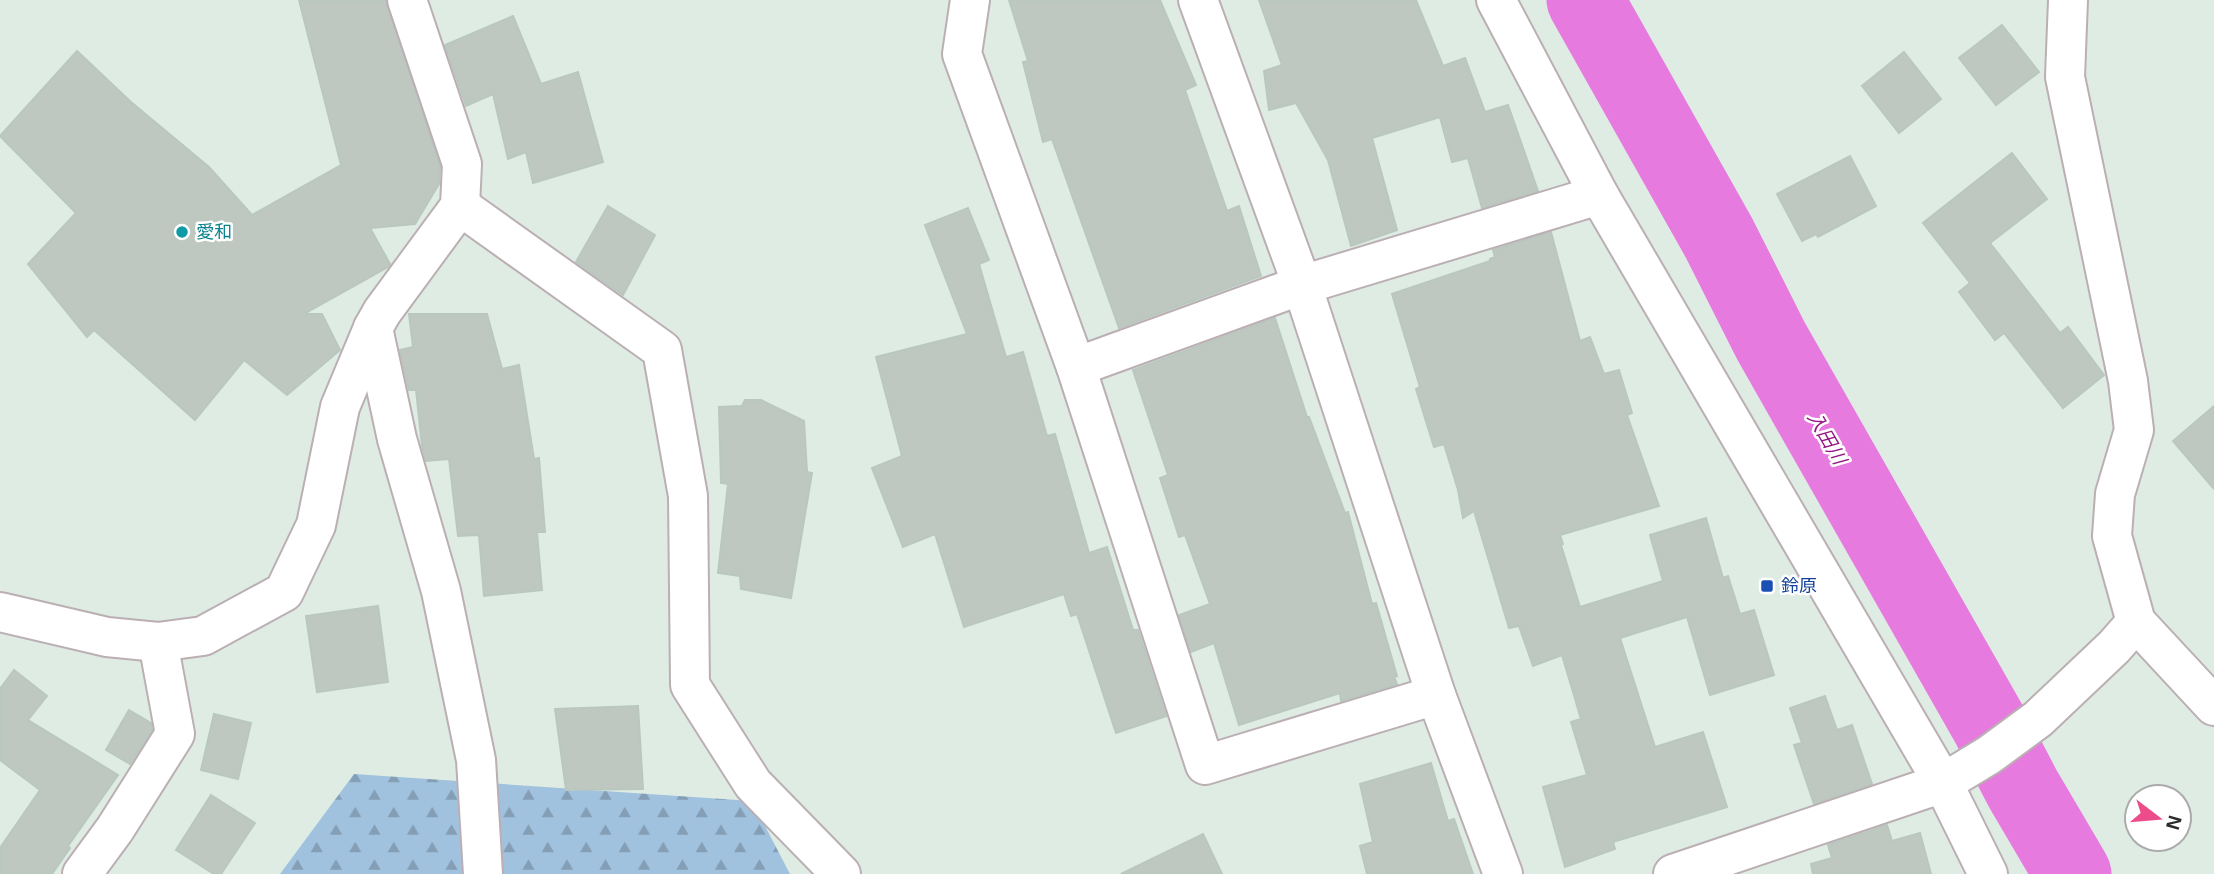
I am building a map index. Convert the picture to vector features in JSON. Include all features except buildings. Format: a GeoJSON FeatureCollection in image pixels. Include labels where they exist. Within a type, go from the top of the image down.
{"type":"FeatureCollection","features":[{"type":"Feature","properties":{"kind":"street"},"geometry":{"type":"LineString","coordinates":[[0,612],[107,637],[158,642],[203,636],[284,592],[316,525],[340,407],[373,328],[460,206],[462,164],[407,0]]}},
{"type":"Feature","properties":{"kind":"street"},"geometry":{"type":"LineString","coordinates":[[970,0],[962,54],[1076,368],[1205,765],[1436,695]]}},
{"type":"Feature","properties":{"kind":"street"},"geometry":{"type":"LineString","coordinates":[[1198,0],[1302,285],[1436,695],[1503,874]]}},
{"type":"Feature","properties":{"kind":"street"},"geometry":{"type":"LineString","coordinates":[[1496,0],[1599,195],[1943,783],[1988,874]]}},
{"type":"Feature","properties":{"kind":"street"},"geometry":{"type":"LineString","coordinates":[[2068,0],[2065,77],[2128,381],[2134,430],[2116,494],[2112,536],[2136,622],[2214,706]]}},
{"type":"Feature","properties":{"kind":"street"},"geometry":{"type":"LineString","coordinates":[[1076,368],[1302,285],[1599,195]]}},
{"type":"Feature","properties":{"kind":"street"},"geometry":{"type":"LineString","coordinates":[[460,206],[662,350],[688,496],[690,685],[753,784],[841,874]]}},
{"type":"Feature","properties":{"kind":"street"},"geometry":{"type":"LineString","coordinates":[[373,328],[397,439],[441,591],[476,760],[483,874]]}},
{"type":"Feature","properties":{"kind":"street"},"geometry":{"type":"LineString","coordinates":[[1673,874],[1758,861],[1943,783],[1989,755],[2038,719],[2114,648],[2136,622]]}},
{"type":"Feature","properties":{"kind":"street"},"geometry":{"type":"LineString","coordinates":[[82,874],[115,829],[174,734],[158,642]]}},
{"type":"Feature","properties":{"kind":"green space"},"geometry":{"type":"Polygon","coordinates":[[[354,774],[752,801],[790,874],[280,874],[354,774]]]}},
{"type":"Feature","properties":{"kind":"waterway","name":"入田川"},"geometry":{"type":"LineString","coordinates":[[1585,0],[1719,238],[1771,341],[2073,874]]}},
{"type":"Feature","properties":{"kind":"place","name":"愛和"},"geometry":{"type":"Point","coordinates":[182,232]}},
{"type":"Feature","properties":{"kind":"place","name":"鈴原"},"geometry":{"type":"Point","coordinates":[1767,586]}}]}
